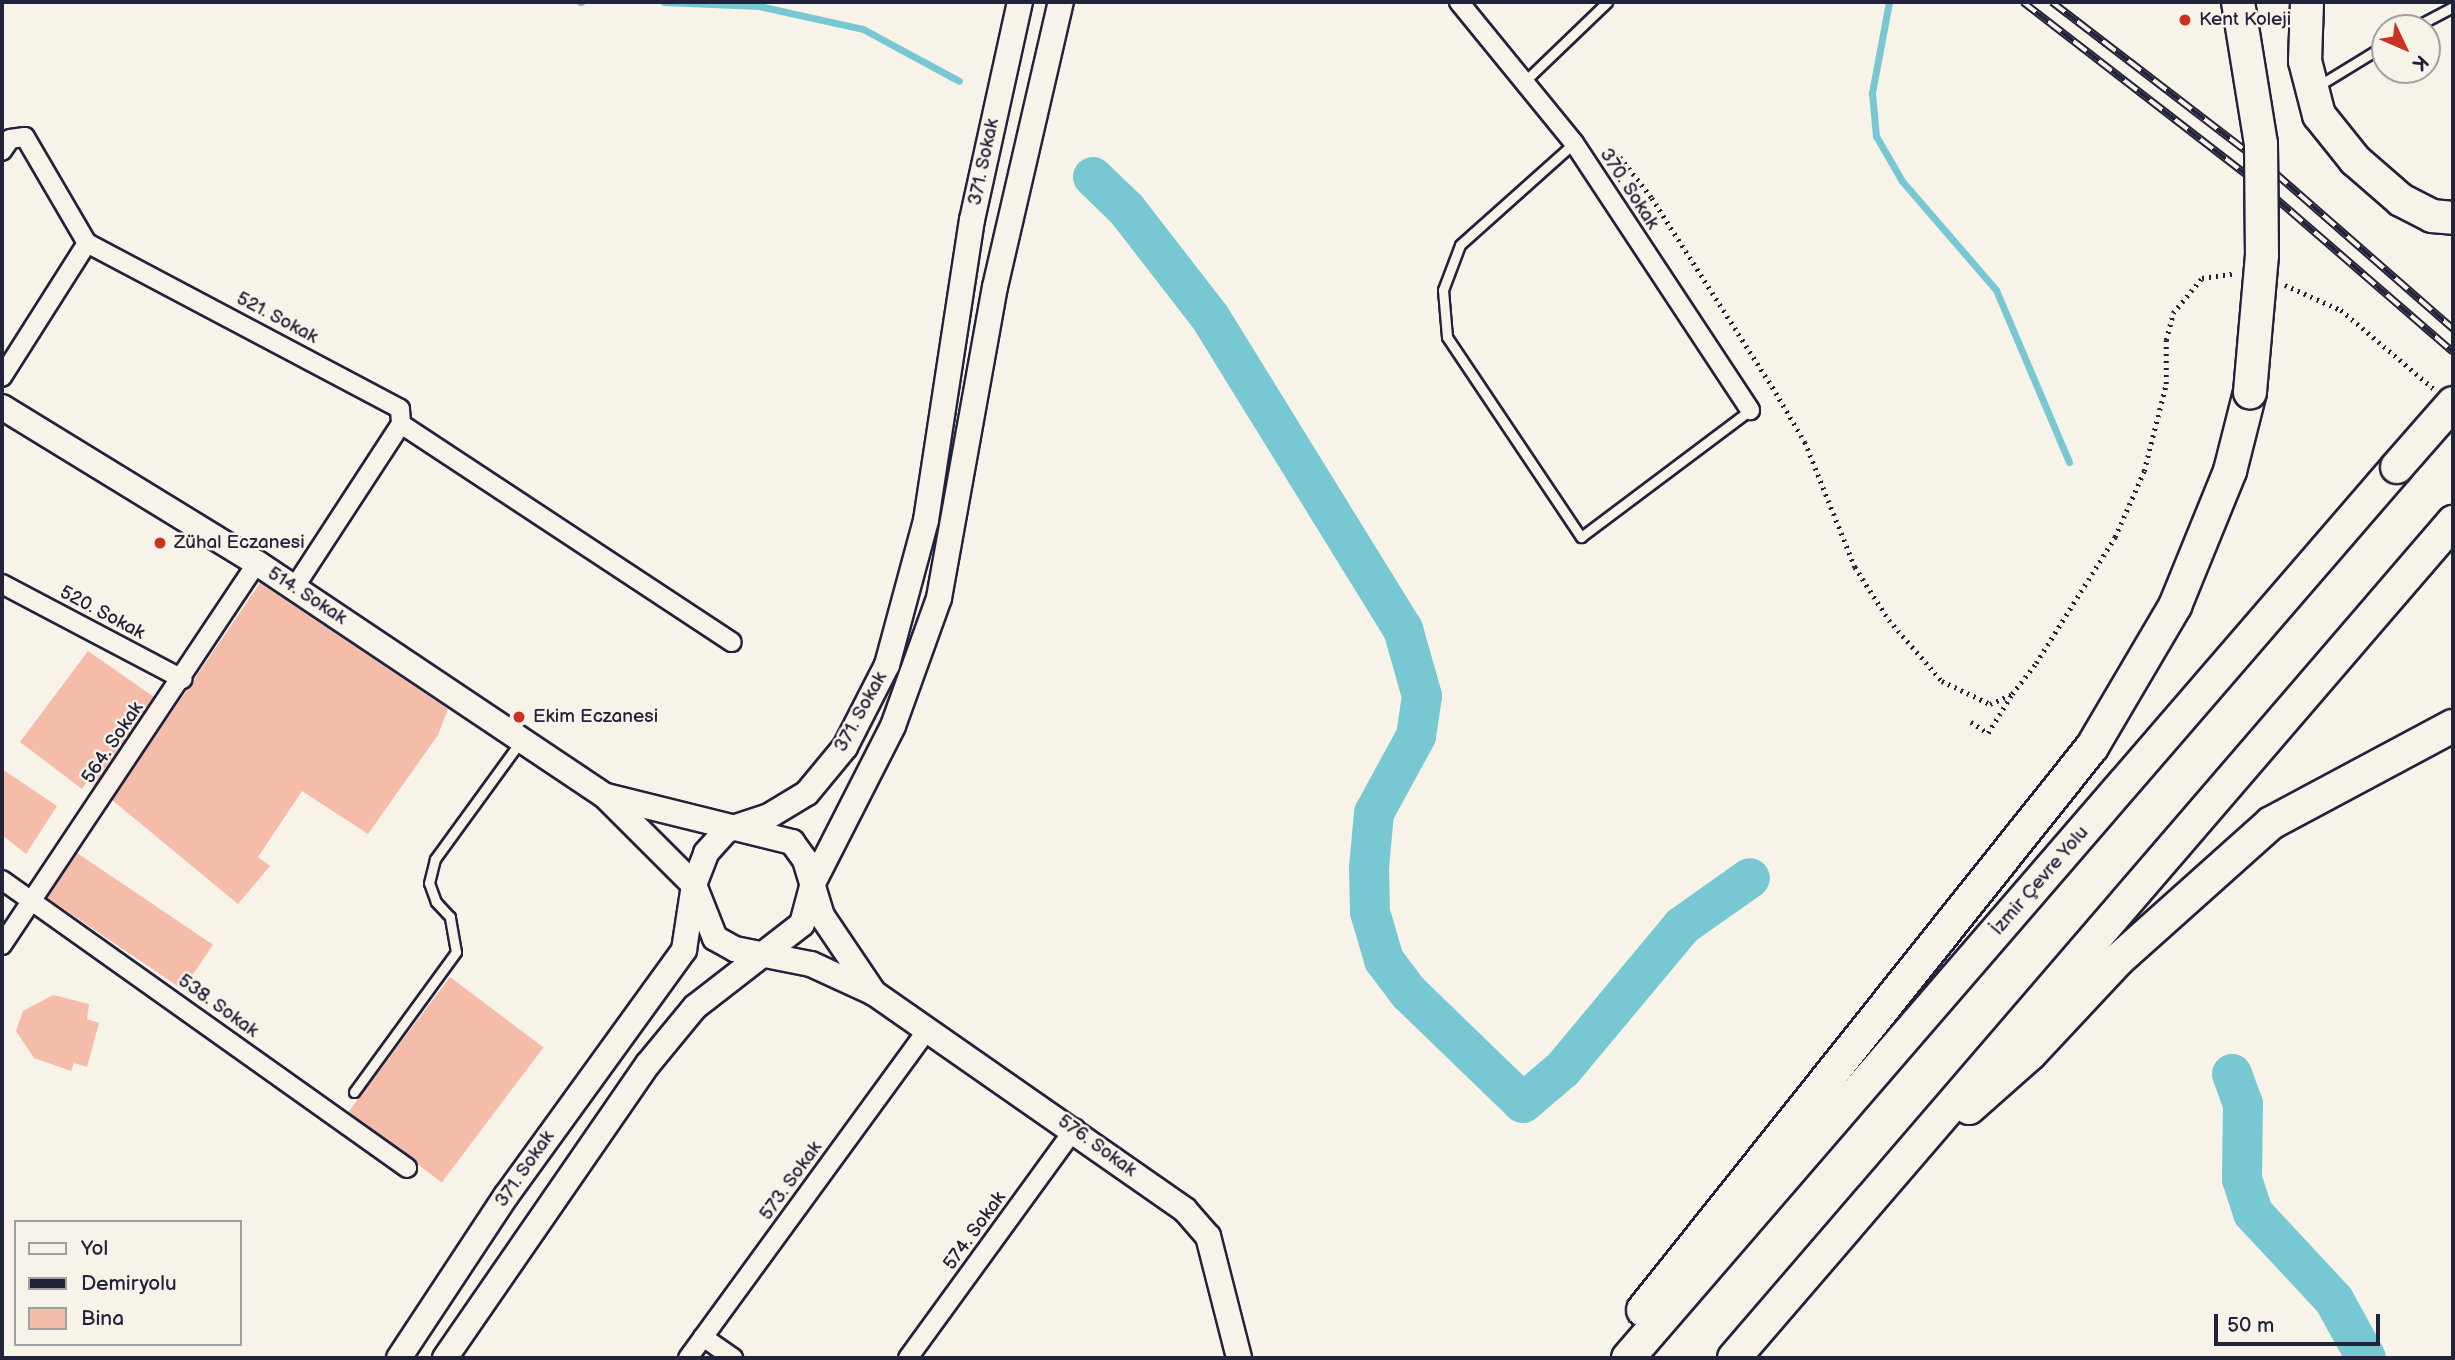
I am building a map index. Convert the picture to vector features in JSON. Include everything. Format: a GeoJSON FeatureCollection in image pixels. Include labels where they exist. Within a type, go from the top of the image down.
{"type":"FeatureCollection","features":[{"type":"Feature","properties":{"kind":"highway"},"geometry":{"type":"LineString","coordinates":[[1609,1358],[2092,747],[2175,606],[2230,471],[2250,392],[2262,256],[2261,144],[2238,2]]}},
{"type":"Feature","properties":{"kind":"highway"},"geometry":{"type":"LineString","coordinates":[[2307,2],[2302,28],[2310,92],[2337,141],[2377,180],[2432,216],[2453,218]]}},
{"type":"Feature","properties":{"kind":"highway","name":"İzmir Çevre Yolu"},"geometry":{"type":"LineString","coordinates":[[1628,1358],[2397,467],[2449,401]]}},
{"type":"Feature","properties":{"kind":"highway"},"geometry":{"type":"LineString","coordinates":[[1734,1358],[2453,522]]}},
{"type":"Feature","properties":{"kind":"highway"},"geometry":{"type":"LineString","coordinates":[[1882,1185],[2030,1054],[2119,960],[2271,823],[2453,726]]}},
{"type":"Feature","properties":{"kind":"main road","name":"371. Sokak"},"geometry":{"type":"LineString","coordinates":[[399,1358],[506,1196],[684,950],[694,885],[706,853],[727,830],[769,816],[807,793],[845,747],[887,665],[926,520],[972,220],[1020,2]]}},
{"type":"Feature","properties":{"kind":"main road","name":"371. Sokak"},"geometry":{"type":"LineString","coordinates":[[445,1358],[648,1064],[695,1007],[761,951],[802,924],[813,883],[893,726],[939,598],[995,287],[1061,2]]}},
{"type":"Feature","properties":{"kind":"main road","name":"514. Sokak"},"geometry":{"type":"LineString","coordinates":[[2,407],[257,563],[605,796]]}},
{"type":"Feature","properties":{"kind":"main road"},"geometry":{"type":"LineString","coordinates":[[605,796],[727,830],[792,842],[813,883],[822,916],[874,993]]}},
{"type":"Feature","properties":{"kind":"main road"},"geometry":{"type":"LineString","coordinates":[[605,796],[694,885],[702,918],[715,938],[735,949],[761,951],[811,964],[874,993]]}},
{"type":"Feature","properties":{"kind":"main road","name":"576. Sokak"},"geometry":{"type":"LineString","coordinates":[[874,993],[1075,1128],[1185,1210],[1208,1236],[1239,1358]]}},
{"type":"Feature","properties":{"kind":"street","name":"370. Sokak"},"geometry":{"type":"LineString","coordinates":[[1459,2],[1574,143],[1750,410]]}},
{"type":"Feature","properties":{"kind":"street"},"geometry":{"type":"LineString","coordinates":[[2,151],[9,139],[25,137],[87,243],[2,377]]}},
{"type":"Feature","properties":{"kind":"street","name":"521. Sokak"},"geometry":{"type":"LineString","coordinates":[[87,243],[400,409],[401,424]]}},
{"type":"Feature","properties":{"kind":"street"},"geometry":{"type":"LineString","coordinates":[[294,588],[401,424],[731,642]]}},
{"type":"Feature","properties":{"kind":"street","name":"564. Sokak"},"geometry":{"type":"LineString","coordinates":[[2,945],[257,563]]}},
{"type":"Feature","properties":{"kind":"street","name":"520. Sokak"},"geometry":{"type":"LineString","coordinates":[[2,584],[182,679]]}},
{"type":"Feature","properties":{"kind":"street","name":"538. Sokak"},"geometry":{"type":"LineString","coordinates":[[2,880],[407,1168]]}},
{"type":"Feature","properties":{"kind":"street","name":"573. Sokak"},"geometry":{"type":"LineString","coordinates":[[688,1358],[928,1029]]}},
{"type":"Feature","properties":{"kind":"street","name":"574. Sokak"},"geometry":{"type":"LineString","coordinates":[[908,1358],[1075,1128]]}},
{"type":"Feature","properties":{"kind":"street"},"geometry":{"type":"LineString","coordinates":[[703,1337],[733,1358]]}},
{"type":"Feature","properties":{"kind":"lane"},"geometry":{"type":"LineString","coordinates":[[1524,82],[1607,2]]}},
{"type":"Feature","properties":{"kind":"lane"},"geometry":{"type":"LineString","coordinates":[[2310,92],[2371,54]]}},
{"type":"Feature","properties":{"kind":"lane"},"geometry":{"type":"LineString","coordinates":[[1574,143],[1460,245],[1443,290],[1447,337],[1581,537],[1750,410]]}},
{"type":"Feature","properties":{"kind":"lane"},"geometry":{"type":"LineString","coordinates":[[354,1092],[456,952],[450,917],[436,902],[429,883],[436,859],[522,740]]}},
{"type":"Feature","properties":{"kind":"path"},"geometry":{"type":"LineString","coordinates":[[1574,143],[1620,157],[1651,198],[1805,442],[1855,567],[1918,658],[1942,681],[1990,704],[2012,694]]}},
{"type":"Feature","properties":{"kind":"path"},"geometry":{"type":"LineString","coordinates":[[1971,722],[1988,733],[2012,694],[2074,608],[2144,471],[2166,384],[2166,340],[2173,313],[2202,278],[2224,270],[2249,275]]}},
{"type":"Feature","properties":{"kind":"path"},"geometry":{"type":"LineString","coordinates":[[2273,279],[2342,310],[2449,401]]}},
{"type":"Feature","properties":{"kind":"building"},"geometry":{"type":"Polygon","coordinates":[[[260,583],[448,709],[438,735],[368,834],[302,791],[258,857],[270,866],[238,904],[112,800],[260,583]]]}},
{"type":"Feature","properties":{"kind":"building"},"geometry":{"type":"Polygon","coordinates":[[[88,651],[154,697],[95,786],[88,780],[82,789],[20,742],[88,651]]]}},
{"type":"Feature","properties":{"kind":"building"},"geometry":{"type":"Polygon","coordinates":[[[2,769],[57,806],[26,854],[2,835],[2,769]]]}},
{"type":"Feature","properties":{"kind":"building"},"geometry":{"type":"Polygon","coordinates":[[[77,853],[213,945],[183,989],[47,898],[77,853]]]}},
{"type":"Feature","properties":{"kind":"building"},"geometry":{"type":"Polygon","coordinates":[[[450,977],[543,1047],[442,1182],[348,1112],[450,977]]]}},
{"type":"Feature","properties":{"kind":"building"},"geometry":{"type":"Polygon","coordinates":[[[53,995],[89,1004],[87,1019],[99,1023],[87,1067],[74,1063],[71,1071],[34,1058],[16,1031],[23,1011],[53,995]]]}},
{"type":"Feature","properties":{"kind":"waterway"},"geometry":{"type":"LineString","coordinates":[[664,2],[759,6],[863,29],[959,81]]}},
{"type":"Feature","properties":{"kind":"waterway"},"geometry":{"type":"LineString","coordinates":[[1889,2],[1872,93],[1876,136],[1902,181],[1996,290],[2069,462]]}},
{"type":"Feature","properties":{"kind":"waterway"},"geometry":{"type":"LineString","coordinates":[[1093,177],[1127,210],[1210,317],[1403,629],[1422,696],[1416,736],[1374,813],[1369,868],[1370,912],[1384,960],[1409,993],[1523,1103],[1563,1069],[1682,926],[1750,878]]}},
{"type":"Feature","properties":{"kind":"waterway"},"geometry":{"type":"LineString","coordinates":[[2232,1074],[2243,1104],[2242,1179],[2253,1213],[2334,1300],[2366,1358]]}},
{"type":"Feature","properties":{"kind":"railway"},"geometry":{"type":"LineString","coordinates":[[2023,2],[2266,190],[2453,352]]}},
{"type":"Feature","properties":{"kind":"railway"},"geometry":{"type":"LineString","coordinates":[[2052,2],[2275,173],[2453,329]]}},
{"type":"Feature","properties":{"kind":"place","name":"Kent Koleji"},"geometry":{"type":"Point","coordinates":[2185,20]}},
{"type":"Feature","properties":{"kind":"place","name":"Zühal Eczanesi"},"geometry":{"type":"Point","coordinates":[160,543]}},
{"type":"Feature","properties":{"kind":"place","name":"Ekim Eczanesi"},"geometry":{"type":"Point","coordinates":[519,717]}}]}
